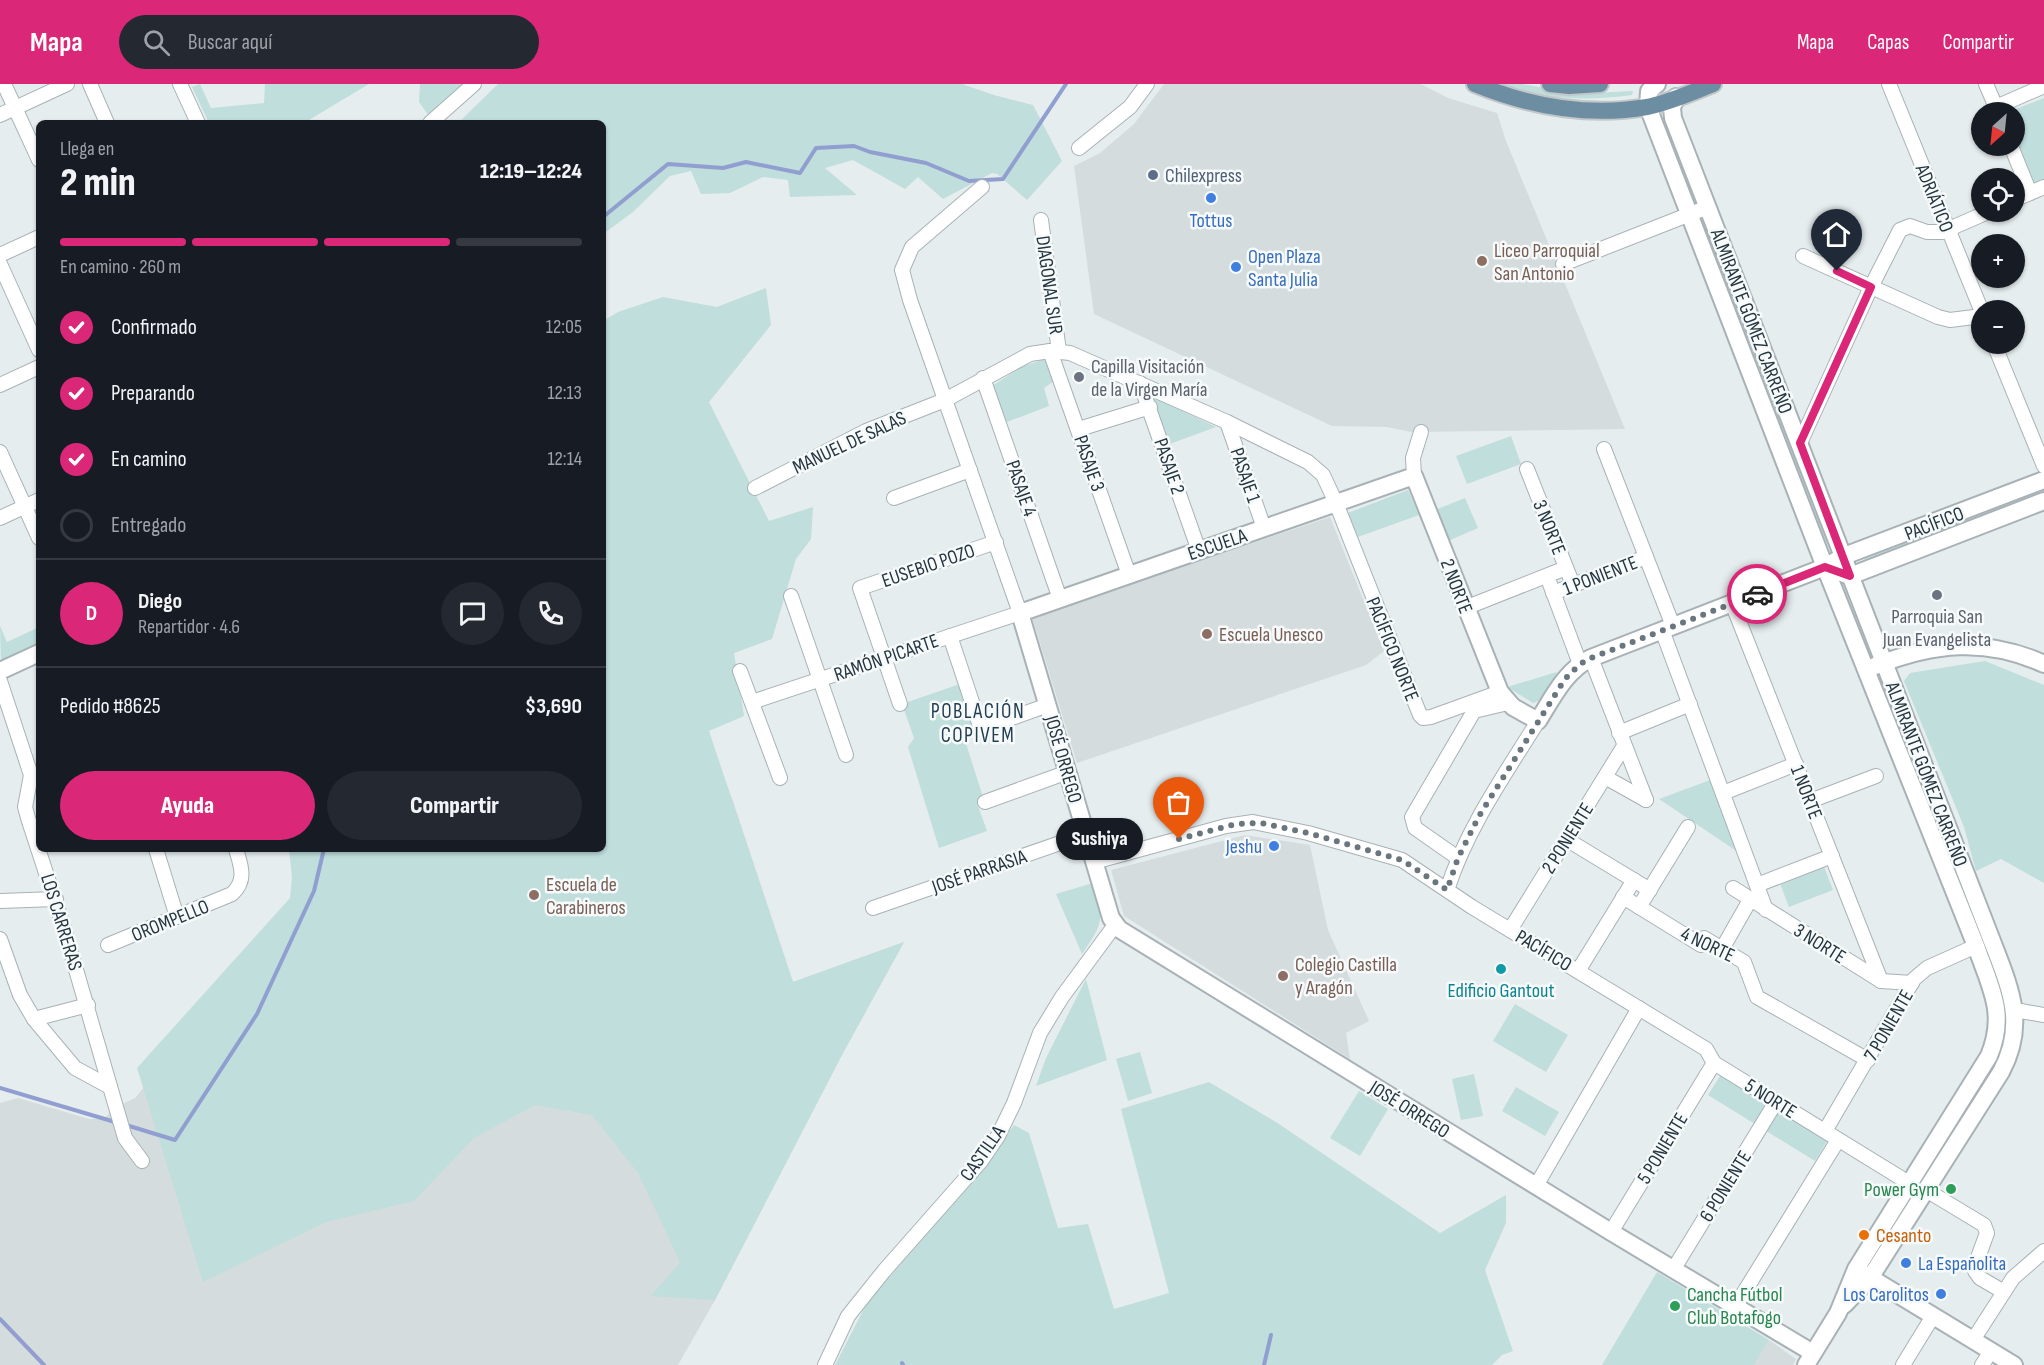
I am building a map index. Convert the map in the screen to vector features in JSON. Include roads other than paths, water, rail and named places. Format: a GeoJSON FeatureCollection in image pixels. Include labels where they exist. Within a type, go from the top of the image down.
{"type":"FeatureCollection","features":[{"type":"Feature","properties":{"kind":"main road"},"geometry":{"type":"LineString","coordinates":[[1475,84],[1548,106],[1594,111],[1648,107],[1713,84]]}},
{"type":"Feature","properties":{"kind":"main road"},"geometry":{"type":"LineString","coordinates":[[1550,84],[1569,86],[1600,84]]}},
{"type":"Feature","properties":{"kind":"street"},"geometry":{"type":"LineString","coordinates":[[4,84],[36,154]]}},
{"type":"Feature","properties":{"kind":"street"},"geometry":{"type":"LineString","coordinates":[[0,115],[67,84]]}},
{"type":"Feature","properties":{"kind":"street"},"geometry":{"type":"LineString","coordinates":[[90,84],[106,120]]}},
{"type":"Feature","properties":{"kind":"street"},"geometry":{"type":"LineString","coordinates":[[180,84],[197,120]]}},
{"type":"Feature","properties":{"kind":"street"},"geometry":{"type":"LineString","coordinates":[[433,120],[474,84]]}},
{"type":"Feature","properties":{"kind":"street"},"geometry":{"type":"LineString","coordinates":[[1079,148],[1130,107],[1147,84]]}},
{"type":"Feature","properties":{"kind":"street"},"geometry":{"type":"LineString","coordinates":[[1648,107],[1649,91],[1657,84]]}},
{"type":"Feature","properties":{"kind":"street","name":"ADRIÁTICO"},"geometry":{"type":"LineString","coordinates":[[1888,84],[1976,300]]}},
{"type":"Feature","properties":{"kind":"street"},"geometry":{"type":"LineString","coordinates":[[1986,84],[1994,102]]}},
{"type":"Feature","properties":{"kind":"street"},"geometry":{"type":"LineString","coordinates":[[2013,102],[2044,86]]}},
{"type":"Feature","properties":{"kind":"street","name":"ALMIRANTE GÓMEZ CARREÑO"},"geometry":{"type":"LineString","coordinates":[[1676,97],[1672,113],[1998,956],[2015,1010],[2014,1039],[2006,1062],[1926,1190],[1863,1273]]}},
{"type":"Feature","properties":{"kind":"street","name":"ALMIRANTE GÓMEZ CARREÑO"},"geometry":{"type":"LineString","coordinates":[[1648,107],[1825,567],[1977,946],[1996,1001],[1998,1021],[1994,1045],[1909,1184],[1863,1273],[1810,1359]]}},
{"type":"Feature","properties":{"kind":"street"},"geometry":{"type":"LineString","coordinates":[[2015,156],[2030,194]]}},
{"type":"Feature","properties":{"kind":"street","name":"JOSÉ ORREGO"},"geometry":{"type":"LineString","coordinates":[[982,187],[912,246],[902,270],[910,300],[1020,613],[1115,925],[1536,1186]]}},
{"type":"Feature","properties":{"kind":"street"},"geometry":{"type":"LineString","coordinates":[[2025,196],[2044,188]]}},
{"type":"Feature","properties":{"kind":"street","name":"ALMIRANTE GÓMEZ CARREÑO"},"geometry":{"type":"LineString","coordinates":[[1563,264],[1708,207]]}},
{"type":"Feature","properties":{"kind":"street"},"geometry":{"type":"LineString","coordinates":[[1800,443],[1898,233],[1903,227],[1914,226],[1932,233],[1971,219]]}},
{"type":"Feature","properties":{"kind":"street","name":"DIAGONAL SUR"},"geometry":{"type":"LineString","coordinates":[[1041,220],[1055,351]]}},
{"type":"Feature","properties":{"kind":"street"},"geometry":{"type":"LineString","coordinates":[[0,255],[36,238]]}},
{"type":"Feature","properties":{"kind":"street"},"geometry":{"type":"LineString","coordinates":[[1803,256],[1938,317],[1950,320],[1971,316]]}},
{"type":"Feature","properties":{"kind":"street"},"geometry":{"type":"LineString","coordinates":[[0,264],[36,343]]}},
{"type":"Feature","properties":{"kind":"street"},"geometry":{"type":"LineString","coordinates":[[1733,330],[1753,322]]}},
{"type":"Feature","properties":{"kind":"street","name":"DIAGONAL SUR"},"geometry":{"type":"LineString","coordinates":[[945,399],[1030,354],[1055,351],[1070,353],[1227,422],[1313,465],[1323,475],[1336,503]]}},
{"type":"Feature","properties":{"kind":"street","name":"PASAJE 3"},"geometry":{"type":"LineString","coordinates":[[1055,351],[1129,575]]}},
{"type":"Feature","properties":{"kind":"street"},"geometry":{"type":"LineString","coordinates":[[1998,354],[2044,466]]}},
{"type":"Feature","properties":{"kind":"street"},"geometry":{"type":"LineString","coordinates":[[0,385],[36,368]]}},
{"type":"Feature","properties":{"kind":"street","name":"PASAJE 4"},"geometry":{"type":"LineString","coordinates":[[983,378],[1060,599]]}},
{"type":"Feature","properties":{"kind":"street","name":"PASAJE 2"},"geometry":{"type":"LineString","coordinates":[[1140,383],[1199,550]]}},
{"type":"Feature","properties":{"kind":"street"},"geometry":{"type":"LineString","coordinates":[[1762,404],[1782,397]]}},
{"type":"Feature","properties":{"kind":"street","name":"MANUEL DE SALAS"},"geometry":{"type":"LineString","coordinates":[[755,488],[866,431],[945,399]]}},
{"type":"Feature","properties":{"kind":"street"},"geometry":{"type":"LineString","coordinates":[[1079,429],[1150,407]]}},
{"type":"Feature","properties":{"kind":"street","name":"PASAJE 1"},"geometry":{"type":"LineString","coordinates":[[1227,422],[1264,528]]}},
{"type":"Feature","properties":{"kind":"street","name":"2 NORTE"},"geometry":{"type":"LineString","coordinates":[[1421,432],[1413,458],[1414,476],[1465,608],[1504,698]]}},
{"type":"Feature","properties":{"kind":"street"},"geometry":{"type":"LineString","coordinates":[[1604,449],[1646,557],[1690,704],[1767,910]]}},
{"type":"Feature","properties":{"kind":"street"},"geometry":{"type":"LineString","coordinates":[[0,452],[36,531]]}},
{"type":"Feature","properties":{"kind":"street","name":"3 NORTE"},"geometry":{"type":"LineString","coordinates":[[1527,469],[1573,585]]}},
{"type":"Feature","properties":{"kind":"street"},"geometry":{"type":"LineString","coordinates":[[894,498],[970,470]]}},
{"type":"Feature","properties":{"kind":"street","name":"ESCUELA"},"geometry":{"type":"LineString","coordinates":[[1020,613],[1414,476]]}},
{"type":"Feature","properties":{"kind":"street","name":"PACÍFICO"},"geometry":{"type":"LineString","coordinates":[[1639,1008],[1447,890],[1458,858],[1479,816],[1565,679],[1586,661],[1825,567],[1844,556],[2044,480]]}},
{"type":"Feature","properties":{"kind":"street","name":"PACÍFICO"},"geometry":{"type":"LineString","coordinates":[[1850,576],[2044,501]]}},
{"type":"Feature","properties":{"kind":"street"},"geometry":{"type":"LineString","coordinates":[[0,518],[36,502]]}},
{"type":"Feature","properties":{"kind":"street","name":"PACÍFICO NORTE"},"geometry":{"type":"LineString","coordinates":[[1336,503],[1420,715],[1424,718],[1431,717],[1504,698]]}},
{"type":"Feature","properties":{"kind":"street","name":"EUSEBIO POZO"},"geometry":{"type":"LineString","coordinates":[[885,658],[860,588],[996,542]]}},
{"type":"Feature","properties":{"kind":"street","name":"1 PONIENTE"},"geometry":{"type":"LineString","coordinates":[[1553,593],[1646,557]]}},
{"type":"Feature","properties":{"kind":"street"},"geometry":{"type":"LineString","coordinates":[[1825,567],[1850,576]]}},
{"type":"Feature","properties":{"kind":"street","name":"1 PONIENTE"},"geometry":{"type":"LineString","coordinates":[[1465,608],[1566,568]]}},
{"type":"Feature","properties":{"kind":"street","name":"3 NORTE"},"geometry":{"type":"LineString","coordinates":[[1547,576],[1622,740],[1646,800],[1605,777]]}},
{"type":"Feature","properties":{"kind":"street"},"geometry":{"type":"LineString","coordinates":[[791,596],[846,755]]}},
{"type":"Feature","properties":{"kind":"street","name":"1 NORTE"},"geometry":{"type":"LineString","coordinates":[[1732,603],[1881,981]]}},
{"type":"Feature","properties":{"kind":"street","name":"RAMÓN PICARTE"},"geometry":{"type":"LineString","coordinates":[[752,702],[1020,613]]}},
{"type":"Feature","properties":{"kind":"street"},"geometry":{"type":"LineString","coordinates":[[950,636],[981,729],[1048,705]]}},
{"type":"Feature","properties":{"kind":"street"},"geometry":{"type":"LineString","coordinates":[[1865,669],[1947,646],[1965,645],[1999,649],[2044,664]]}},
{"type":"Feature","properties":{"kind":"street"},"geometry":{"type":"LineString","coordinates":[[0,671],[36,654]]}},
{"type":"Feature","properties":{"kind":"street"},"geometry":{"type":"LineString","coordinates":[[885,658],[900,704]]}},
{"type":"Feature","properties":{"kind":"street"},"geometry":{"type":"LineString","coordinates":[[740,671],[780,778]]}},
{"type":"Feature","properties":{"kind":"street","name":"LOS CARRERAS"},"geometry":{"type":"LineString","coordinates":[[0,681],[32,775],[25,807],[36,840]]}},
{"type":"Feature","properties":{"kind":"street"},"geometry":{"type":"LineString","coordinates":[[1458,858],[1415,828],[1412,817],[1474,711],[1504,698],[1538,721]]}},
{"type":"Feature","properties":{"kind":"street"},"geometry":{"type":"LineString","coordinates":[[1622,740],[1690,704]]}},
{"type":"Feature","properties":{"kind":"street","name":"2 PONIENTE"},"geometry":{"type":"LineString","coordinates":[[1510,930],[1605,777],[1622,740]]}},
{"type":"Feature","properties":{"kind":"street"},"geometry":{"type":"LineString","coordinates":[[1722,793],[1796,764]]}},
{"type":"Feature","properties":{"kind":"street"},"geometry":{"type":"LineString","coordinates":[[985,801],[1068,772]]}},
{"type":"Feature","properties":{"kind":"street"},"geometry":{"type":"LineString","coordinates":[[1810,801],[1876,776]]}},
{"type":"Feature","properties":{"kind":"street"},"geometry":{"type":"LineString","coordinates":[[1094,862],[1226,826],[1261,823],[1308,833],[1402,860],[1447,890]]}},
{"type":"Feature","properties":{"kind":"street"},"geometry":{"type":"LineString","coordinates":[[1639,907],[1688,827]]}},
{"type":"Feature","properties":{"kind":"street","name":"JOSÉ PARRASIA"},"geometry":{"type":"LineString","coordinates":[[873,908],[1086,834]]}},
{"type":"Feature","properties":{"kind":"street"},"geometry":{"type":"LineString","coordinates":[[1566,839],[1650,890]]}},
{"type":"Feature","properties":{"kind":"street","name":"LOS CARRERAS"},"geometry":{"type":"LineString","coordinates":[[40,852],[88,1005],[125,1138],[142,1161]]}},
{"type":"Feature","properties":{"kind":"street"},"geometry":{"type":"LineString","coordinates":[[157,852],[177,917]]}},
{"type":"Feature","properties":{"kind":"street","name":"OROMPELLO"},"geometry":{"type":"LineString","coordinates":[[108,945],[232,894],[242,881],[243,872],[237,852]]}},
{"type":"Feature","properties":{"kind":"street"},"geometry":{"type":"LineString","coordinates":[[1757,885],[1832,856]]}},
{"type":"Feature","properties":{"kind":"street"},"geometry":{"type":"LineString","coordinates":[[1578,971],[1634,880]]}},
{"type":"Feature","properties":{"kind":"street","name":"3 NORTE"},"geometry":{"type":"LineString","coordinates":[[1733,888],[1881,981],[1912,983]]}},
{"type":"Feature","properties":{"kind":"street","name":"4 NORTE"},"geometry":{"type":"LineString","coordinates":[[1623,897],[1701,945],[1704,938],[1744,962],[1757,996],[1868,1060]]}},
{"type":"Feature","properties":{"kind":"street"},"geometry":{"type":"LineString","coordinates":[[0,901],[56,899]]}},
{"type":"Feature","properties":{"kind":"street"},"geometry":{"type":"LineString","coordinates":[[1722,949],[1750,900]]}},
{"type":"Feature","properties":{"kind":"street","name":"CASTILLA"},"geometry":{"type":"LineString","coordinates":[[825,1365],[848,1316],[884,1271],[981,1161],[998,1136],[1014,1103],[1040,1033],[1062,997],[1115,925]]}},
{"type":"Feature","properties":{"kind":"street"},"geometry":{"type":"LineString","coordinates":[[0,939],[20,994],[34,1018],[75,1068],[110,1087]]}},
{"type":"Feature","properties":{"kind":"street","name":"7 PONIENTE"},"geometry":{"type":"LineString","coordinates":[[1825,1131],[1918,975],[1927,968],[1977,946]]}},
{"type":"Feature","properties":{"kind":"street"},"geometry":{"type":"LineString","coordinates":[[34,1018],[88,1005]]}},
{"type":"Feature","properties":{"kind":"street"},"geometry":{"type":"LineString","coordinates":[[1639,1008],[1536,1186],[1735,1307],[1810,1359]]}},
{"type":"Feature","properties":{"kind":"street","name":"5 NORTE"},"geometry":{"type":"LineString","coordinates":[[1639,1008],[1706,1049],[1714,1063],[1909,1184]]}},
{"type":"Feature","properties":{"kind":"street"},"geometry":{"type":"LineString","coordinates":[[2015,1010],[2044,1015]]}},
{"type":"Feature","properties":{"kind":"street","name":"5 PONIENTE"},"geometry":{"type":"LineString","coordinates":[[1611,1232],[1714,1063]]}},
{"type":"Feature","properties":{"kind":"street","name":"6 PONIENTE"},"geometry":{"type":"LineString","coordinates":[[1673,1270],[1776,1102]]}},
{"type":"Feature","properties":{"kind":"street"},"geometry":{"type":"LineString","coordinates":[[1735,1307],[1838,1140]]}},
{"type":"Feature","properties":{"kind":"street"},"geometry":{"type":"LineString","coordinates":[[1926,1190],[1984,1225],[1987,1233],[1986,1239],[1975,1271],[1980,1278],[2004,1292]]}},
{"type":"Feature","properties":{"kind":"street"},"geometry":{"type":"LineString","coordinates":[[1972,1340],[2013,1278],[2044,1251]]}},
{"type":"Feature","properties":{"kind":"street"},"geometry":{"type":"LineString","coordinates":[[1863,1273],[1972,1340],[1986,1358],[2014,1365]]}},
{"type":"Feature","properties":{"kind":"street"},"geometry":{"type":"LineString","coordinates":[[1903,1365],[1933,1316]]}},
{"type":"Feature","properties":{"kind":"waterway"},"geometry":{"type":"LineString","coordinates":[[606,215],[668,164],[723,168],[746,162],[800,173],[816,148],[854,146],[870,152],[926,163],[969,181],[1003,179],[1066,84]]}},
{"type":"Feature","properties":{"kind":"waterway"},"geometry":{"type":"LineString","coordinates":[[126,1125],[175,1140],[257,1014],[314,891],[323,852]]}},
{"type":"Feature","properties":{"kind":"waterway"},"geometry":{"type":"LineString","coordinates":[[0,1088],[115,1122]]}},
{"type":"Feature","properties":{"kind":"waterway"},"geometry":{"type":"LineString","coordinates":[[0,1319],[44,1365]]}},
{"type":"Feature","properties":{"kind":"waterway"},"geometry":{"type":"LineString","coordinates":[[1264,1365],[1271,1335]]}},
{"type":"Feature","properties":{"kind":"place","name":"Chilexpress"},"geometry":{"type":"Point","coordinates":[1153,175]}},
{"type":"Feature","properties":{"kind":"place","name":"Tottus"},"geometry":{"type":"Point","coordinates":[1211,198]}},
{"type":"Feature","properties":{"kind":"place","name":"Liceo Parroquial San Antonio"},"geometry":{"type":"Point","coordinates":[1482,261]}},
{"type":"Feature","properties":{"kind":"place","name":"Open Plaza Santa Julia"},"geometry":{"type":"Point","coordinates":[1236,267]}},
{"type":"Feature","properties":{"kind":"place","name":"Capilla Visitación de la Virgen María"},"geometry":{"type":"Point","coordinates":[1079,377]}},
{"type":"Feature","properties":{"kind":"place","name":"Parroquia San Juan Evangelista"},"geometry":{"type":"Point","coordinates":[1937,595]}},
{"type":"Feature","properties":{"kind":"place","name":"Escuela Unesco"},"geometry":{"type":"Point","coordinates":[1207,634]}},
{"type":"Feature","properties":{"kind":"place","name":"Sushiya"},"geometry":{"type":"Point","coordinates":[1179,839]}},
{"type":"Feature","properties":{"kind":"place","name":"Jeshu"},"geometry":{"type":"Point","coordinates":[1274,846]}},
{"type":"Feature","properties":{"kind":"place","name":"Escuela de Carabineros"},"geometry":{"type":"Point","coordinates":[534,895]}},
{"type":"Feature","properties":{"kind":"place","name":"Edificio Gantout"},"geometry":{"type":"Point","coordinates":[1501,969]}},
{"type":"Feature","properties":{"kind":"place","name":"Colegio Castilla y Aragón"},"geometry":{"type":"Point","coordinates":[1283,976]}},
{"type":"Feature","properties":{"kind":"place","name":"Power Gym"},"geometry":{"type":"Point","coordinates":[1951,1189]}},
{"type":"Feature","properties":{"kind":"place","name":"Cesanto"},"geometry":{"type":"Point","coordinates":[1864,1235]}},
{"type":"Feature","properties":{"kind":"place","name":"La Españolita"},"geometry":{"type":"Point","coordinates":[1906,1263]}},
{"type":"Feature","properties":{"kind":"place","name":"Los Carolitos"},"geometry":{"type":"Point","coordinates":[1941,1294]}},
{"type":"Feature","properties":{"kind":"place","name":"Cancha Fútbol Club Botafogo"},"geometry":{"type":"Point","coordinates":[1675,1306]}},
{"type":"Feature","properties":{"kind":"district","name":"POBLACIÓN COPIVEM"},"geometry":{"type":"Point","coordinates":[978,723]}}]}
